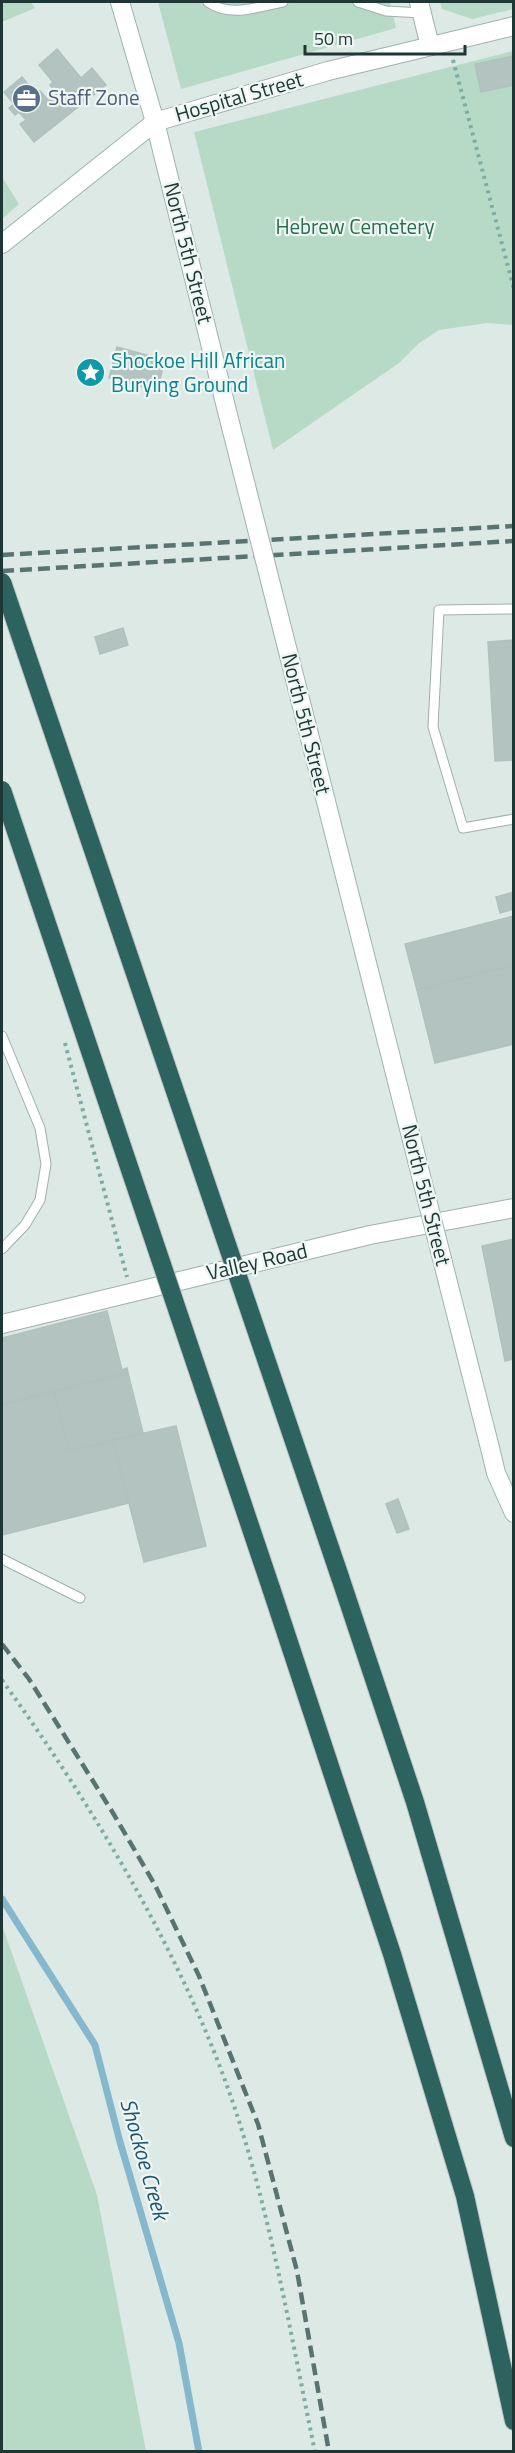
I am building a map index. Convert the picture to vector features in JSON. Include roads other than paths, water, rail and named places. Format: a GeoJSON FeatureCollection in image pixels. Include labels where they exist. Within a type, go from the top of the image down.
{"type":"FeatureCollection","features":[{"type":"Feature","properties":{"kind":"highway"},"geometry":{"type":"LineString","coordinates":[[2,582],[415,1802],[513,2138]]}},
{"type":"Feature","properties":{"kind":"highway"},"geometry":{"type":"LineString","coordinates":[[2,790],[392,1954],[465,2196],[513,2421]]}},
{"type":"Feature","properties":{"kind":"main road","name":"North 5th Street"},"geometry":{"type":"LineString","coordinates":[[120,2],[155,122],[496,1473],[513,1513]]}},
{"type":"Feature","properties":{"kind":"main road"},"geometry":{"type":"LineString","coordinates":[[421,7],[439,44]]}},
{"type":"Feature","properties":{"kind":"main road","name":"Hospital Street"},"geometry":{"type":"LineString","coordinates":[[2,244],[155,122],[328,71],[513,26]]}},
{"type":"Feature","properties":{"kind":"main road","name":"Valley Road"},"geometry":{"type":"LineString","coordinates":[[2,1324],[370,1235],[513,1208]]}},
{"type":"Feature","properties":{"kind":"lane"},"geometry":{"type":"LineString","coordinates":[[208,2],[223,10],[241,10],[283,2]]}},
{"type":"Feature","properties":{"kind":"lane"},"geometry":{"type":"LineString","coordinates":[[358,2],[387,11],[421,7]]}},
{"type":"Feature","properties":{"kind":"lane"},"geometry":{"type":"LineString","coordinates":[[513,609],[439,610],[433,727],[463,828],[513,819]]}},
{"type":"Feature","properties":{"kind":"lane"},"geometry":{"type":"LineString","coordinates":[[2,1036],[40,1128],[46,1164],[40,1200],[24,1225],[2,1248]]}},
{"type":"Feature","properties":{"kind":"lane"},"geometry":{"type":"LineString","coordinates":[[2,1559],[80,1598]]}},
{"type":"Feature","properties":{"kind":"waterway","name":"Shockoe Creek"},"geometry":{"type":"LineString","coordinates":[[2,1899],[95,2045],[120,2142],[179,2343],[199,2452]]}},
{"type":"Feature","properties":{"kind":"railway"},"geometry":{"type":"LineString","coordinates":[[2,555],[514,526]]}},
{"type":"Feature","properties":{"kind":"railway"},"geometry":{"type":"LineString","coordinates":[[2,571],[514,541]]}},
{"type":"Feature","properties":{"kind":"railway"},"geometry":{"type":"LineString","coordinates":[[2,1644],[29,1679],[113,1813],[155,1885],[199,1976],[258,2124],[297,2271],[329,2452]]}},
{"type":"Feature","properties":{"kind":"place","name":"Staff Zone"},"geometry":{"type":"Point","coordinates":[27,98]}},
{"type":"Feature","properties":{"kind":"place","name":"Shockoe Hill African Burying Ground"},"geometry":{"type":"Point","coordinates":[90,373]}},
{"type":"Feature","properties":{"kind":"park label","name":"Hebrew Cemetery"},"geometry":{"type":"Point","coordinates":[355,227]}}]}
